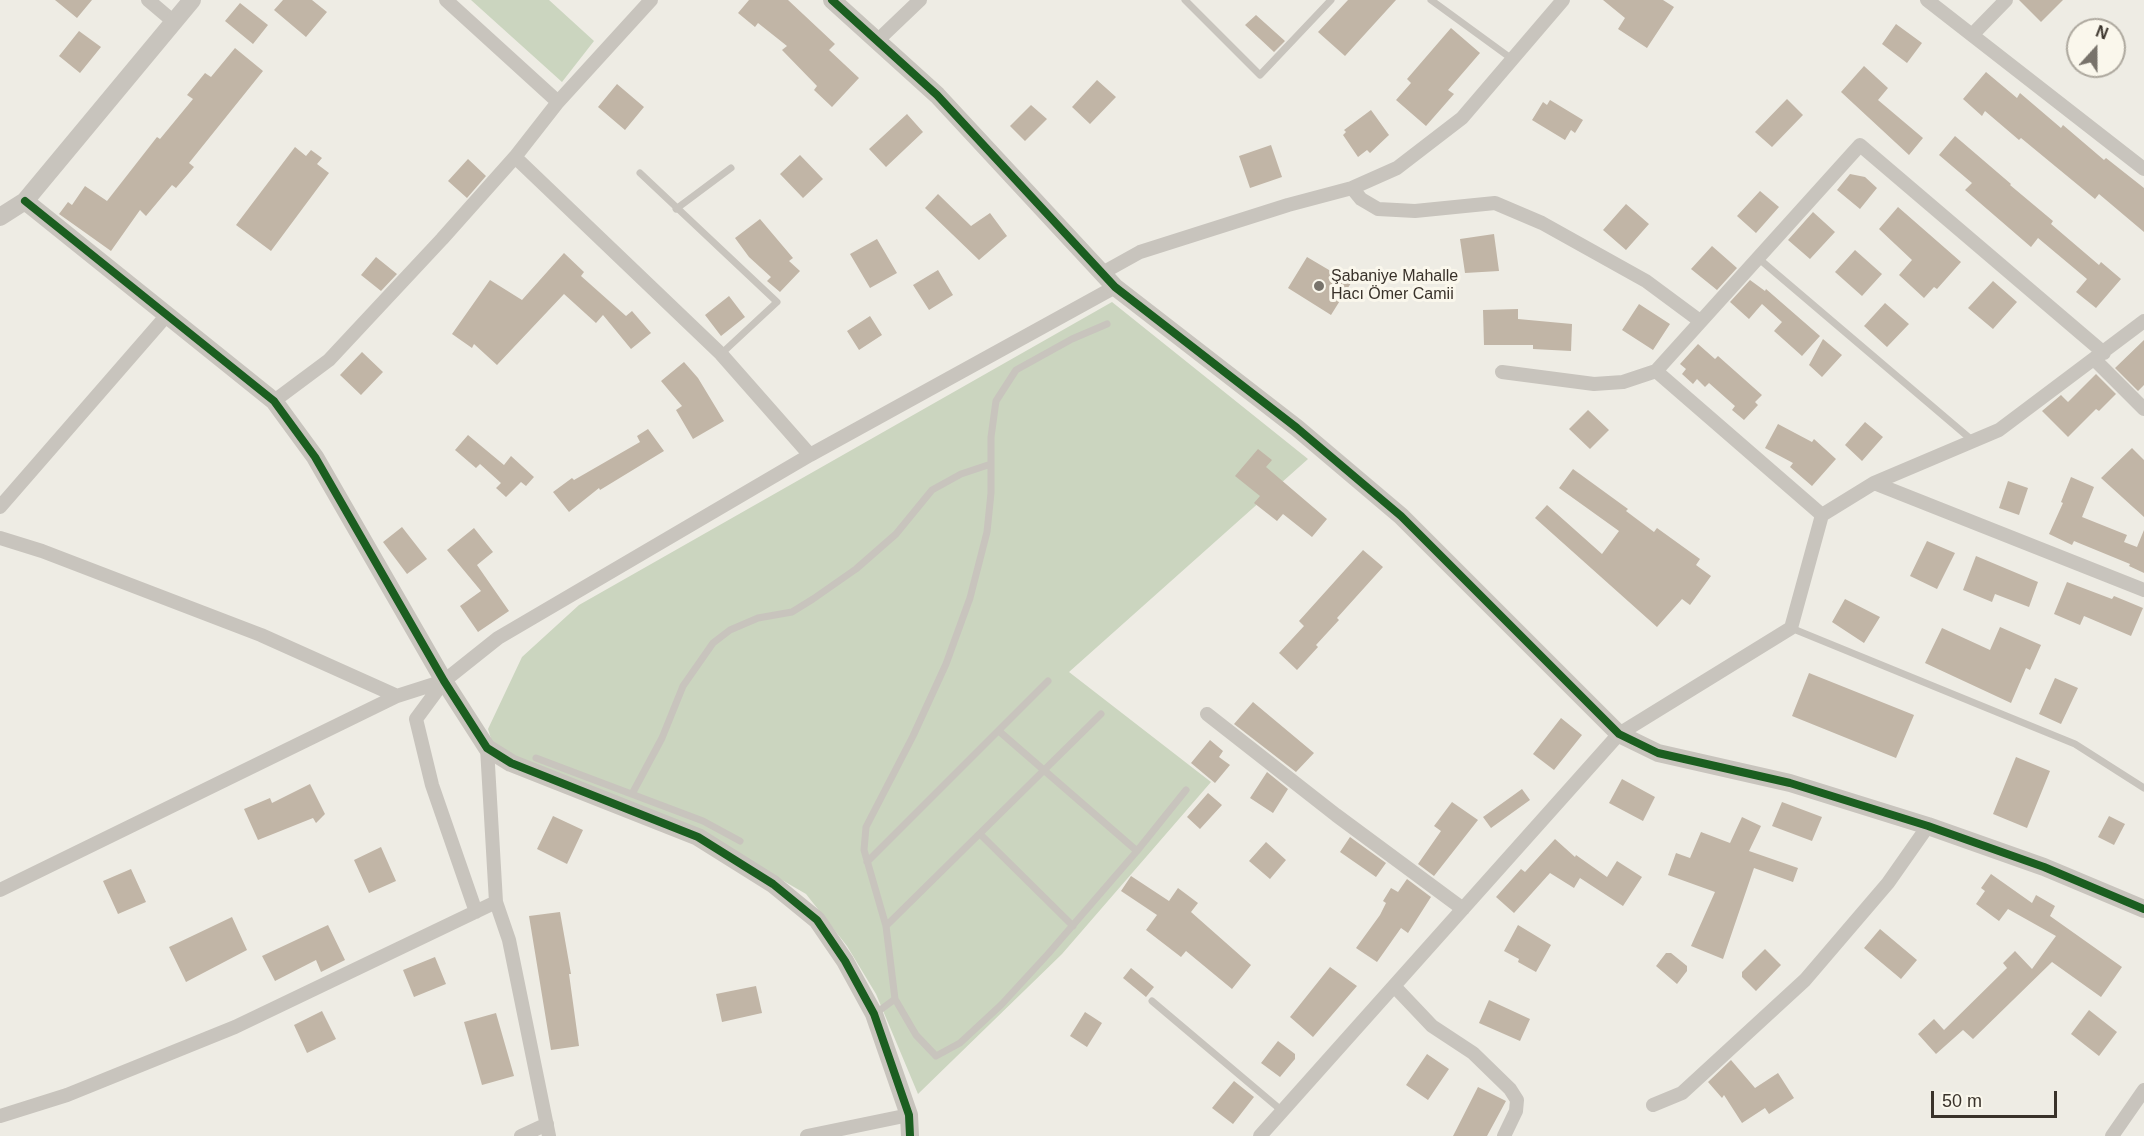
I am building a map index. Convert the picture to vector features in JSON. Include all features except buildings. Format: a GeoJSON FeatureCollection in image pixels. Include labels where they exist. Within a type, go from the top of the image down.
{"type":"FeatureCollection","features":[{"type":"Feature","properties":{"kind":"street"},"geometry":{"type":"LineString","coordinates":[[147,0],[174,22]]}},
{"type":"Feature","properties":{"kind":"street"},"geometry":{"type":"LineString","coordinates":[[0,217],[25,201],[192,0]]}},
{"type":"Feature","properties":{"kind":"street"},"geometry":{"type":"LineString","coordinates":[[446,0],[558,102]]}},
{"type":"Feature","properties":{"kind":"street"},"geometry":{"type":"LineString","coordinates":[[274,401],[329,360],[515,157],[558,102],[651,0]]}},
{"type":"Feature","properties":{"kind":"street"},"geometry":{"type":"LineString","coordinates":[[832,0],[937,95],[1110,279],[1297,428],[1401,516],[1619,734],[1658,753],[1790,783],[1928,826],[2044,867],[2144,909]]}},
{"type":"Feature","properties":{"kind":"street"},"geometry":{"type":"LineString","coordinates":[[877,41],[920,0]]}},
{"type":"Feature","properties":{"kind":"street"},"geometry":{"type":"LineString","coordinates":[[476,912],[432,785],[416,719],[444,681],[498,638],[1110,279],[1140,252],[1288,205],[1352,188],[1397,168],[1462,118],[1563,0]]}},
{"type":"Feature","properties":{"kind":"street"},"geometry":{"type":"LineString","coordinates":[[1927,0],[2144,169]]}},
{"type":"Feature","properties":{"kind":"street"},"geometry":{"type":"LineString","coordinates":[[1972,35],[2006,0]]}},
{"type":"Feature","properties":{"kind":"street"},"geometry":{"type":"LineString","coordinates":[[1502,372],[1594,384],[1623,382],[1656,371],[1860,145],[2100,356],[2144,409]]}},
{"type":"Feature","properties":{"kind":"street"},"geometry":{"type":"LineString","coordinates":[[515,157],[720,354],[810,455]]}},
{"type":"Feature","properties":{"kind":"street"},"geometry":{"type":"LineString","coordinates":[[1352,188],[1361,199],[1378,208],[1415,211],[1495,203],[1542,223],[1646,281],[1700,321]]}},
{"type":"Feature","properties":{"kind":"street"},"geometry":{"type":"LineString","coordinates":[[25,201],[274,401],[315,457],[444,681],[487,748],[511,763],[698,837],[774,884],[818,920],[845,961],[874,1014],[909,1115],[910,1136]]}},
{"type":"Feature","properties":{"kind":"street"},"geometry":{"type":"LineString","coordinates":[[0,507],[167,315]]}},
{"type":"Feature","properties":{"kind":"street"},"geometry":{"type":"LineString","coordinates":[[1260,1136],[1619,734],[1791,628],[1822,515],[1874,483],[2000,430],[2144,321]]}},
{"type":"Feature","properties":{"kind":"street"},"geometry":{"type":"LineString","coordinates":[[1656,371],[1822,515]]}},
{"type":"Feature","properties":{"kind":"street"},"geometry":{"type":"LineString","coordinates":[[1874,483],[2144,590]]}},
{"type":"Feature","properties":{"kind":"street"},"geometry":{"type":"LineString","coordinates":[[0,538],[42,551],[261,635],[397,696]]}},
{"type":"Feature","properties":{"kind":"street"},"geometry":{"type":"LineString","coordinates":[[0,890],[397,696],[444,681]]}},
{"type":"Feature","properties":{"kind":"street"},"geometry":{"type":"LineString","coordinates":[[1207,714],[1336,815],[1463,909]]}},
{"type":"Feature","properties":{"kind":"street"},"geometry":{"type":"LineString","coordinates":[[487,748],[496,902],[509,940],[548,1130],[521,1136]]}},
{"type":"Feature","properties":{"kind":"street"},"geometry":{"type":"LineString","coordinates":[[1653,1105],[1682,1094],[1805,980],[1888,883],[1928,826]]}},
{"type":"Feature","properties":{"kind":"street"},"geometry":{"type":"LineString","coordinates":[[0,1116],[67,1095],[236,1027],[496,902]]}},
{"type":"Feature","properties":{"kind":"street"},"geometry":{"type":"LineString","coordinates":[[1394,986],[1432,1026],[1473,1053],[1510,1089],[1517,1100],[1516,1111],[1504,1136]]}},
{"type":"Feature","properties":{"kind":"street"},"geometry":{"type":"LineString","coordinates":[[2112,1136],[2144,1090]]}},
{"type":"Feature","properties":{"kind":"street"},"geometry":{"type":"LineString","coordinates":[[807,1136],[909,1115]]}},
{"type":"Feature","properties":{"kind":"lane"},"geometry":{"type":"LineString","coordinates":[[1185,0],[1260,75],[1330,0]]}},
{"type":"Feature","properties":{"kind":"lane"},"geometry":{"type":"LineString","coordinates":[[1431,0],[1512,59]]}},
{"type":"Feature","properties":{"kind":"lane"},"geometry":{"type":"LineString","coordinates":[[676,209],[730,168]]}},
{"type":"Feature","properties":{"kind":"lane"},"geometry":{"type":"LineString","coordinates":[[640,173],[777,302],[720,354]]}},
{"type":"Feature","properties":{"kind":"lane"},"geometry":{"type":"LineString","coordinates":[[1758,258],[1974,441]]}},
{"type":"Feature","properties":{"kind":"lane"},"geometry":{"type":"LineString","coordinates":[[1107,324],[1072,339],[1017,370],[996,400],[987,532],[970,598],[946,664],[866,827],[864,850],[886,926],[895,999],[916,1035],[936,1056],[960,1043],[1001,1005],[1073,926],[1186,790]]}},
{"type":"Feature","properties":{"kind":"lane"},"geometry":{"type":"LineString","coordinates":[[632,794],[662,738],[683,686],[713,643],[730,630],[758,618],[792,612],[813,599],[856,569],[896,534],[932,490],[960,474],[991,464]]}},
{"type":"Feature","properties":{"kind":"lane"},"geometry":{"type":"LineString","coordinates":[[1791,628],[2075,744],[2144,788]]}},
{"type":"Feature","properties":{"kind":"lane"},"geometry":{"type":"LineString","coordinates":[[867,862],[894,832],[929,803],[1048,681]]}},
{"type":"Feature","properties":{"kind":"lane"},"geometry":{"type":"LineString","coordinates":[[886,926],[981,835],[1101,714]]}},
{"type":"Feature","properties":{"kind":"lane"},"geometry":{"type":"LineString","coordinates":[[1000,732],[1137,851]]}},
{"type":"Feature","properties":{"kind":"lane"},"geometry":{"type":"LineString","coordinates":[[536,758],[703,821],[740,841]]}},
{"type":"Feature","properties":{"kind":"lane"},"geometry":{"type":"LineString","coordinates":[[981,835],[1073,926]]}},
{"type":"Feature","properties":{"kind":"lane"},"geometry":{"type":"LineString","coordinates":[[874,1014],[895,999]]}},
{"type":"Feature","properties":{"kind":"lane"},"geometry":{"type":"LineString","coordinates":[[1152,1001],[1281,1110]]}},
{"type":"Feature","properties":{"kind":"green space"},"geometry":{"type":"Polygon","coordinates":[[[471,0],[549,0],[594,41],[562,82],[471,0]]]}},
{"type":"Feature","properties":{"kind":"green space"},"geometry":{"type":"Polygon","coordinates":[[[1112,302],[1308,459],[1069,672],[1211,782],[1062,954],[918,1094],[876,994],[847,946],[806,894],[715,841],[494,748],[488,729],[522,657],[579,605],[1112,302]]]}},
{"type":"Feature","properties":{"kind":"cycle path"},"geometry":{"type":"LineString","coordinates":[[832,0],[937,95],[1115,287],[1297,428],[1401,516],[1619,734],[1658,753],[1790,783],[1928,826],[2044,867],[2144,909]]}},
{"type":"Feature","properties":{"kind":"cycle path"},"geometry":{"type":"LineString","coordinates":[[25,201],[274,401],[315,457],[444,681],[487,748],[511,763],[698,837],[773,884],[817,920],[845,961],[874,1014],[909,1115],[910,1136]]}},
{"type":"Feature","properties":{"kind":"place","name":"Şabaniye Mahalle Hacı Ömer Camii"},"geometry":{"type":"Point","coordinates":[1319,286]}}]}
